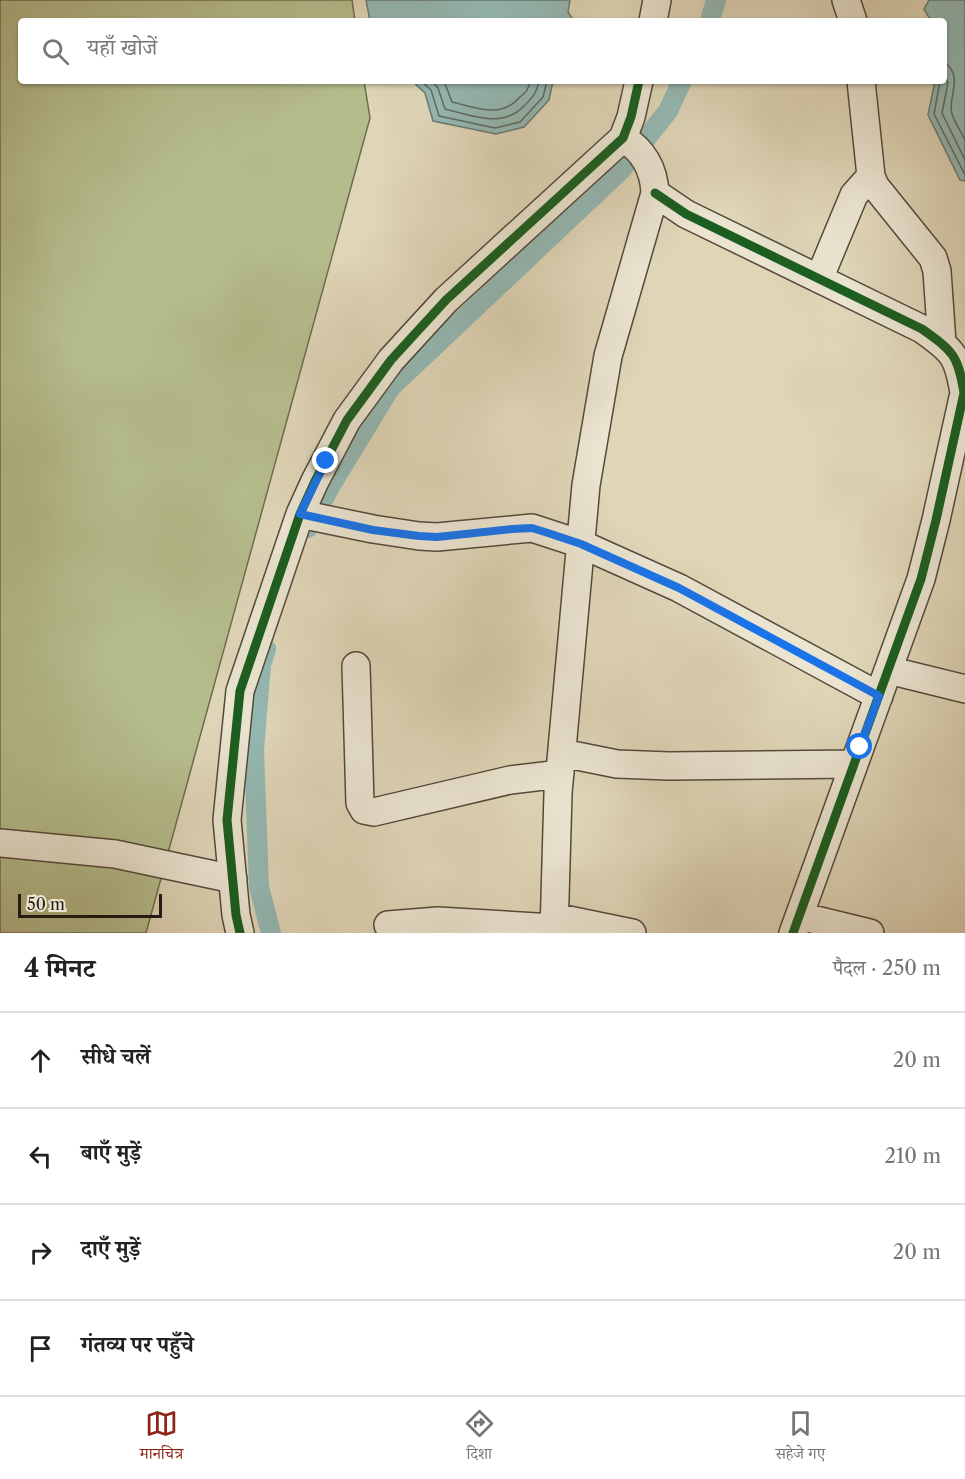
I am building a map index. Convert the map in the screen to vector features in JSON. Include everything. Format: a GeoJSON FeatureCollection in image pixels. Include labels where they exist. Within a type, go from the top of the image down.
{"type":"FeatureCollection","features":[{"type":"Feature","properties":{"kind":"street"},"geometry":{"type":"LineString","coordinates":[[654,18],[657,0]]}},
{"type":"Feature","properties":{"kind":"street"},"geometry":{"type":"LineString","coordinates":[[846,0],[852,18]]}},
{"type":"Feature","properties":{"kind":"street"},"geometry":{"type":"LineString","coordinates":[[554,926],[561,764],[586,485],[608,356],[655,193],[654,182],[634,147],[631,117],[638,84]]}},
{"type":"Feature","properties":{"kind":"street"},"geometry":{"type":"LineString","coordinates":[[861,84],[870,176],[875,186],[933,258],[937,271],[942,343]]}},
{"type":"Feature","properties":{"kind":"street"},"geometry":{"type":"LineString","coordinates":[[240,933],[236,915],[227,820],[240,691],[311,516],[315,482],[347,420],[392,360],[446,300],[634,147]]}},
{"type":"Feature","properties":{"kind":"street"},"geometry":{"type":"LineString","coordinates":[[819,279],[854,195],[870,176]]}},
{"type":"Feature","properties":{"kind":"street"},"geometry":{"type":"LineString","coordinates":[[655,193],[686,214],[922,329],[942,343],[958,363],[963,375],[964,393],[921,579],[797,924],[870,933]]}},
{"type":"Feature","properties":{"kind":"street"},"geometry":{"type":"LineString","coordinates":[[311,516],[419,536],[437,537],[532,528],[581,544],[679,588],[879,696]]}},
{"type":"Feature","properties":{"kind":"street"},"geometry":{"type":"LineString","coordinates":[[356,666],[360,803],[364,810],[374,812],[510,780],[561,764],[669,766],[854,764]]}},
{"type":"Feature","properties":{"kind":"street"},"geometry":{"type":"LineString","coordinates":[[888,670],[965,689]]}},
{"type":"Feature","properties":{"kind":"street"},"geometry":{"type":"LineString","coordinates":[[0,843],[115,854],[233,879]]}},
{"type":"Feature","properties":{"kind":"street"},"geometry":{"type":"LineString","coordinates":[[388,925],[438,921],[554,926],[632,933]]}},
{"type":"Feature","properties":{"kind":"green space"},"geometry":{"type":"Polygon","coordinates":[[[0,0],[352,0],[355,18],[18,18],[18,84],[364,84],[370,118],[146,933],[0,933],[0,0]]]}},
{"type":"Feature","properties":{"kind":"water"},"geometry":{"type":"Polygon","coordinates":[[[366,0],[570,0],[568,12],[572,18],[369,18],[366,0]]]}},
{"type":"Feature","properties":{"kind":"water"},"geometry":{"type":"Polygon","coordinates":[[[929,0],[965,0],[965,181],[960,180],[928,115],[934,84],[947,84],[947,18],[929,18],[924,9],[929,0]]]}},
{"type":"Feature","properties":{"kind":"water"},"geometry":{"type":"Polygon","coordinates":[[[415,84],[552,84],[549,100],[524,127],[496,134],[433,121],[425,93],[415,84]]]}},
{"type":"Feature","properties":{"kind":"waterway"},"geometry":{"type":"LineString","coordinates":[[711,18],[716,0]]}},
{"type":"Feature","properties":{"kind":"waterway"},"geometry":{"type":"LineString","coordinates":[[308,528],[331,485],[390,388],[621,170],[668,111],[681,84]]}},
{"type":"Feature","properties":{"kind":"waterway"},"geometry":{"type":"LineString","coordinates":[[266,649],[261,665],[254,750],[259,887],[271,933]]}},
{"type":"Feature","properties":{"kind":"cycle path"},"geometry":{"type":"LineString","coordinates":[[240,933],[236,915],[227,820],[240,691],[300,514],[315,481],[347,420],[391,360],[446,300],[623,138],[631,117],[638,84]]}},
{"type":"Feature","properties":{"kind":"cycle path"},"geometry":{"type":"LineString","coordinates":[[655,193],[686,214],[922,329],[941,343],[952,355],[962,380],[964,393],[921,579],[793,933]]}},
{"type":"Feature","properties":{"kind":"route"},"geometry":{"type":"LineString","coordinates":[[326,461],[300,514],[373,530],[419,536],[437,537],[532,528],[581,544],[679,588],[879,696],[860,747]]}}]}
